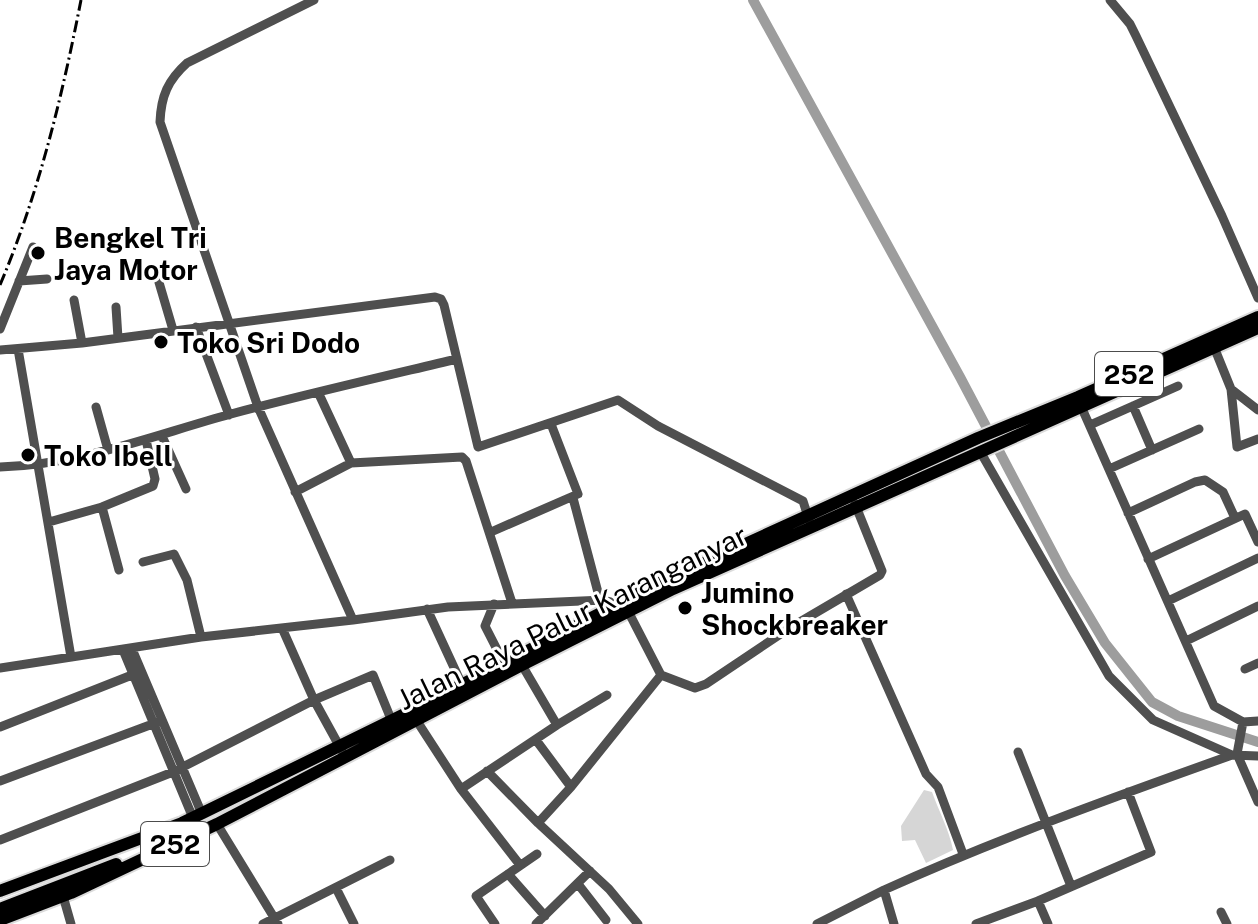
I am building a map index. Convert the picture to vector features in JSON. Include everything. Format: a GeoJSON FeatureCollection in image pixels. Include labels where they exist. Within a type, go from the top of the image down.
{"type":"FeatureCollection","features":[{"type":"Feature","properties":{"kind":"main road","name":"Jalan Raya Palur Karanganyar"},"geometry":{"type":"LineString","coordinates":[[1,890],[175,826],[342,751],[506,667],[810,521],[984,451],[1003,436],[1212,343],[1258,317]]}},
{"type":"Feature","properties":{"kind":"main road","name":"Jalan Raya Palur Karanganyar"},"geometry":{"type":"LineString","coordinates":[[1212,343],[1258,328]]}},
{"type":"Feature","properties":{"kind":"main road","name":"Jalan Raya Palur Karanganyar"},"geometry":{"type":"LineString","coordinates":[[854,502],[978,438],[1003,436]]}},
{"type":"Feature","properties":{"kind":"main road","name":"Jalan Raya Palur Karanganyar"},"geometry":{"type":"LineString","coordinates":[[0,920],[63,896],[217,824],[342,751]]}},
{"type":"Feature","properties":{"kind":"main road"},"geometry":{"type":"LineString","coordinates":[[0,909],[175,826]]}},
{"type":"Feature","properties":{"kind":"main road"},"geometry":{"type":"LineString","coordinates":[[82,872],[178,843]]}},
{"type":"Feature","properties":{"kind":"main road","name":"252"},"geometry":{"type":"LineString","coordinates":[[1,890],[82,872]]}},
{"type":"Feature","properties":{"kind":"street"},"geometry":{"type":"LineString","coordinates":[[314,0],[187,63],[172,76],[160,110],[160,122],[258,407],[353,620]]}},
{"type":"Feature","properties":{"kind":"street"},"geometry":{"type":"LineString","coordinates":[[1110,0],[1136,36],[1258,298]]}},
{"type":"Feature","properties":{"kind":"street"},"geometry":{"type":"LineString","coordinates":[[0,329],[33,247]]}},
{"type":"Feature","properties":{"kind":"street"},"geometry":{"type":"LineString","coordinates":[[19,281],[47,279]]}},
{"type":"Feature","properties":{"kind":"street"},"geometry":{"type":"LineString","coordinates":[[158,279],[173,330]]}},
{"type":"Feature","properties":{"kind":"street"},"geometry":{"type":"LineString","coordinates":[[0,350],[82,343],[435,297],[441,299],[444,305],[478,447],[618,400],[658,426],[803,501],[810,521]]}},
{"type":"Feature","properties":{"kind":"street"},"geometry":{"type":"LineString","coordinates":[[74,300],[82,343]]}},
{"type":"Feature","properties":{"kind":"street"},"geometry":{"type":"LineString","coordinates":[[116,307],[118,338]]}},
{"type":"Feature","properties":{"kind":"street"},"geometry":{"type":"LineString","coordinates":[[196,327],[229,415]]}},
{"type":"Feature","properties":{"kind":"street"},"geometry":{"type":"LineString","coordinates":[[1212,343],[1231,389],[1237,447],[1258,439]]}},
{"type":"Feature","properties":{"kind":"street"},"geometry":{"type":"LineString","coordinates":[[18,349],[71,657]]}},
{"type":"Feature","properties":{"kind":"street"},"geometry":{"type":"LineString","coordinates":[[0,467],[40,466],[108,450],[258,407],[457,359]]}},
{"type":"Feature","properties":{"kind":"street"},"geometry":{"type":"LineString","coordinates":[[1090,425],[1178,386]]}},
{"type":"Feature","properties":{"kind":"street"},"geometry":{"type":"LineString","coordinates":[[1231,389],[1258,410]]}},
{"type":"Feature","properties":{"kind":"street"},"geometry":{"type":"LineString","coordinates":[[318,392],[351,463]]}},
{"type":"Feature","properties":{"kind":"street"},"geometry":{"type":"LineString","coordinates":[[1080,403],[1214,706],[1242,724],[1258,721]]}},
{"type":"Feature","properties":{"kind":"street"},"geometry":{"type":"LineString","coordinates":[[1133,406],[1152,450]]}},
{"type":"Feature","properties":{"kind":"street"},"geometry":{"type":"LineString","coordinates":[[96,407],[108,450]]}},
{"type":"Feature","properties":{"kind":"street"},"geometry":{"type":"LineString","coordinates":[[491,532],[573,498],[578,492],[551,424]]}},
{"type":"Feature","properties":{"kind":"street"},"geometry":{"type":"LineString","coordinates":[[1109,469],[1199,429]]}},
{"type":"Feature","properties":{"kind":"street"},"geometry":{"type":"LineString","coordinates":[[162,436],[186,489]]}},
{"type":"Feature","properties":{"kind":"street"},"geometry":{"type":"LineString","coordinates":[[49,522],[148,490],[155,484],[146,440]]}},
{"type":"Feature","properties":{"kind":"street"},"geometry":{"type":"LineString","coordinates":[[984,451],[1101,663],[1116,684],[1153,720],[1235,753],[1258,756]]}},
{"type":"Feature","properties":{"kind":"street"},"geometry":{"type":"LineString","coordinates":[[295,492],[351,463],[462,457],[491,532],[512,603]]}},
{"type":"Feature","properties":{"kind":"street"},"geometry":{"type":"LineString","coordinates":[[1128,513],[1205,480],[1223,492],[1258,542]]}},
{"type":"Feature","properties":{"kind":"street"},"geometry":{"type":"LineString","coordinates":[[573,498],[600,600]]}},
{"type":"Feature","properties":{"kind":"street"},"geometry":{"type":"LineString","coordinates":[[0,668],[201,637],[427,609],[600,600],[625,609],[661,675],[689,687],[700,686],[882,572],[854,502]]}},
{"type":"Feature","properties":{"kind":"street"},"geometry":{"type":"LineString","coordinates":[[102,507],[119,570]]}},
{"type":"Feature","properties":{"kind":"street"},"geometry":{"type":"LineString","coordinates":[[1148,559],[1240,516]]}},
{"type":"Feature","properties":{"kind":"street"},"geometry":{"type":"LineString","coordinates":[[143,562],[174,554],[187,580],[201,637]]}},
{"type":"Feature","properties":{"kind":"street"},"geometry":{"type":"LineString","coordinates":[[1168,601],[1258,558]]}},
{"type":"Feature","properties":{"kind":"street"},"geometry":{"type":"LineString","coordinates":[[846,594],[926,774],[938,787],[963,854]]}},
{"type":"Feature","properties":{"kind":"street"},"geometry":{"type":"LineString","coordinates":[[494,604],[485,626],[506,667]]}},
{"type":"Feature","properties":{"kind":"street"},"geometry":{"type":"LineString","coordinates":[[1186,641],[1258,606]]}},
{"type":"Feature","properties":{"kind":"street"},"geometry":{"type":"LineString","coordinates":[[427,609],[464,690]]}},
{"type":"Feature","properties":{"kind":"street"},"geometry":{"type":"LineString","coordinates":[[282,628],[314,700],[342,751]]}},
{"type":"Feature","properties":{"kind":"street"},"geometry":{"type":"LineString","coordinates":[[128,650],[132,675],[157,722]]}},
{"type":"Feature","properties":{"kind":"street"},"geometry":{"type":"LineString","coordinates":[[128,650],[197,816]]}},
{"type":"Feature","properties":{"kind":"street"},"geometry":{"type":"LineString","coordinates":[[520,661],[557,725]]}},
{"type":"Feature","properties":{"kind":"street"},"geometry":{"type":"LineString","coordinates":[[1245,669],[1258,663]]}},
{"type":"Feature","properties":{"kind":"street"},"geometry":{"type":"LineString","coordinates":[[0,727],[132,675]]}},
{"type":"Feature","properties":{"kind":"street"},"geometry":{"type":"LineString","coordinates":[[0,840],[177,770],[314,700],[373,675],[393,725]]}},
{"type":"Feature","properties":{"kind":"street"},"geometry":{"type":"LineString","coordinates":[[538,823],[661,675]]}},
{"type":"Feature","properties":{"kind":"street"},"geometry":{"type":"LineString","coordinates":[[461,789],[607,695]]}},
{"type":"Feature","properties":{"kind":"street"},"geometry":{"type":"LineString","coordinates":[[413,716],[461,789],[520,865]]}},
{"type":"Feature","properties":{"kind":"street"},"geometry":{"type":"LineString","coordinates":[[0,781],[157,722]]}},
{"type":"Feature","properties":{"kind":"street"},"geometry":{"type":"LineString","coordinates":[[1242,724],[1235,753],[1258,802]]}},
{"type":"Feature","properties":{"kind":"street"},"geometry":{"type":"LineString","coordinates":[[536,740],[571,787]]}},
{"type":"Feature","properties":{"kind":"street"},"geometry":{"type":"LineString","coordinates":[[1018,752],[1071,886]]}},
{"type":"Feature","properties":{"kind":"street"},"geometry":{"type":"LineString","coordinates":[[817,924],[963,854],[1235,753]]}},
{"type":"Feature","properties":{"kind":"street"},"geometry":{"type":"LineString","coordinates":[[487,771],[609,889],[638,924]]}},
{"type":"Feature","properties":{"kind":"street"},"geometry":{"type":"LineString","coordinates":[[976,924],[1151,852],[1128,792]]}},
{"type":"Feature","properties":{"kind":"street"},"geometry":{"type":"LineString","coordinates":[[217,824],[276,922]]}},
{"type":"Feature","properties":{"kind":"street"},"geometry":{"type":"LineString","coordinates":[[495,924],[476,896],[537,854]]}},
{"type":"Feature","properties":{"kind":"street"},"geometry":{"type":"LineString","coordinates":[[263,924],[276,922],[390,860]]}},
{"type":"Feature","properties":{"kind":"street"},"geometry":{"type":"LineString","coordinates":[[536,924],[590,871]]}},
{"type":"Feature","properties":{"kind":"street"},"geometry":{"type":"LineString","coordinates":[[508,874],[545,916]]}},
{"type":"Feature","properties":{"kind":"street"},"geometry":{"type":"LineString","coordinates":[[578,884],[606,920]]}},
{"type":"Feature","properties":{"kind":"street"},"geometry":{"type":"LineString","coordinates":[[336,888],[354,924]]}},
{"type":"Feature","properties":{"kind":"street"},"geometry":{"type":"LineString","coordinates":[[884,890],[894,924]]}},
{"type":"Feature","properties":{"kind":"street"},"geometry":{"type":"LineString","coordinates":[[63,896],[71,924]]}},
{"type":"Feature","properties":{"kind":"street"},"geometry":{"type":"LineString","coordinates":[[1038,901],[1048,924]]}},
{"type":"Feature","properties":{"kind":"street"},"geometry":{"type":"LineString","coordinates":[[1221,912],[1227,924]]}},
{"type":"Feature","properties":{"kind":"shaded area"},"geometry":{"type":"Polygon","coordinates":[[[924,790],[932,792],[953,850],[926,863],[915,840],[902,841],[901,826],[924,790]]]}},
{"type":"Feature","properties":{"kind":"waterway"},"geometry":{"type":"LineString","coordinates":[[753,0],[960,377],[1065,576],[1105,643],[1152,702],[1178,716],[1258,742]]}},
{"type":"Feature","properties":{"kind":"railway"},"geometry":{"type":"LineString","coordinates":[[0,285],[48,144],[81,0]]}},
{"type":"Feature","properties":{"kind":"place","name":"Bengkel Tri Jaya Motor"},"geometry":{"type":"Point","coordinates":[38,253]}},
{"type":"Feature","properties":{"kind":"place","name":"Toko Sri Dodo"},"geometry":{"type":"Point","coordinates":[161,342]}},
{"type":"Feature","properties":{"kind":"place","name":"Toko Ibell"},"geometry":{"type":"Point","coordinates":[28,455]}},
{"type":"Feature","properties":{"kind":"place","name":"Jumino Shockbreaker"},"geometry":{"type":"Point","coordinates":[685,608]}}]}
